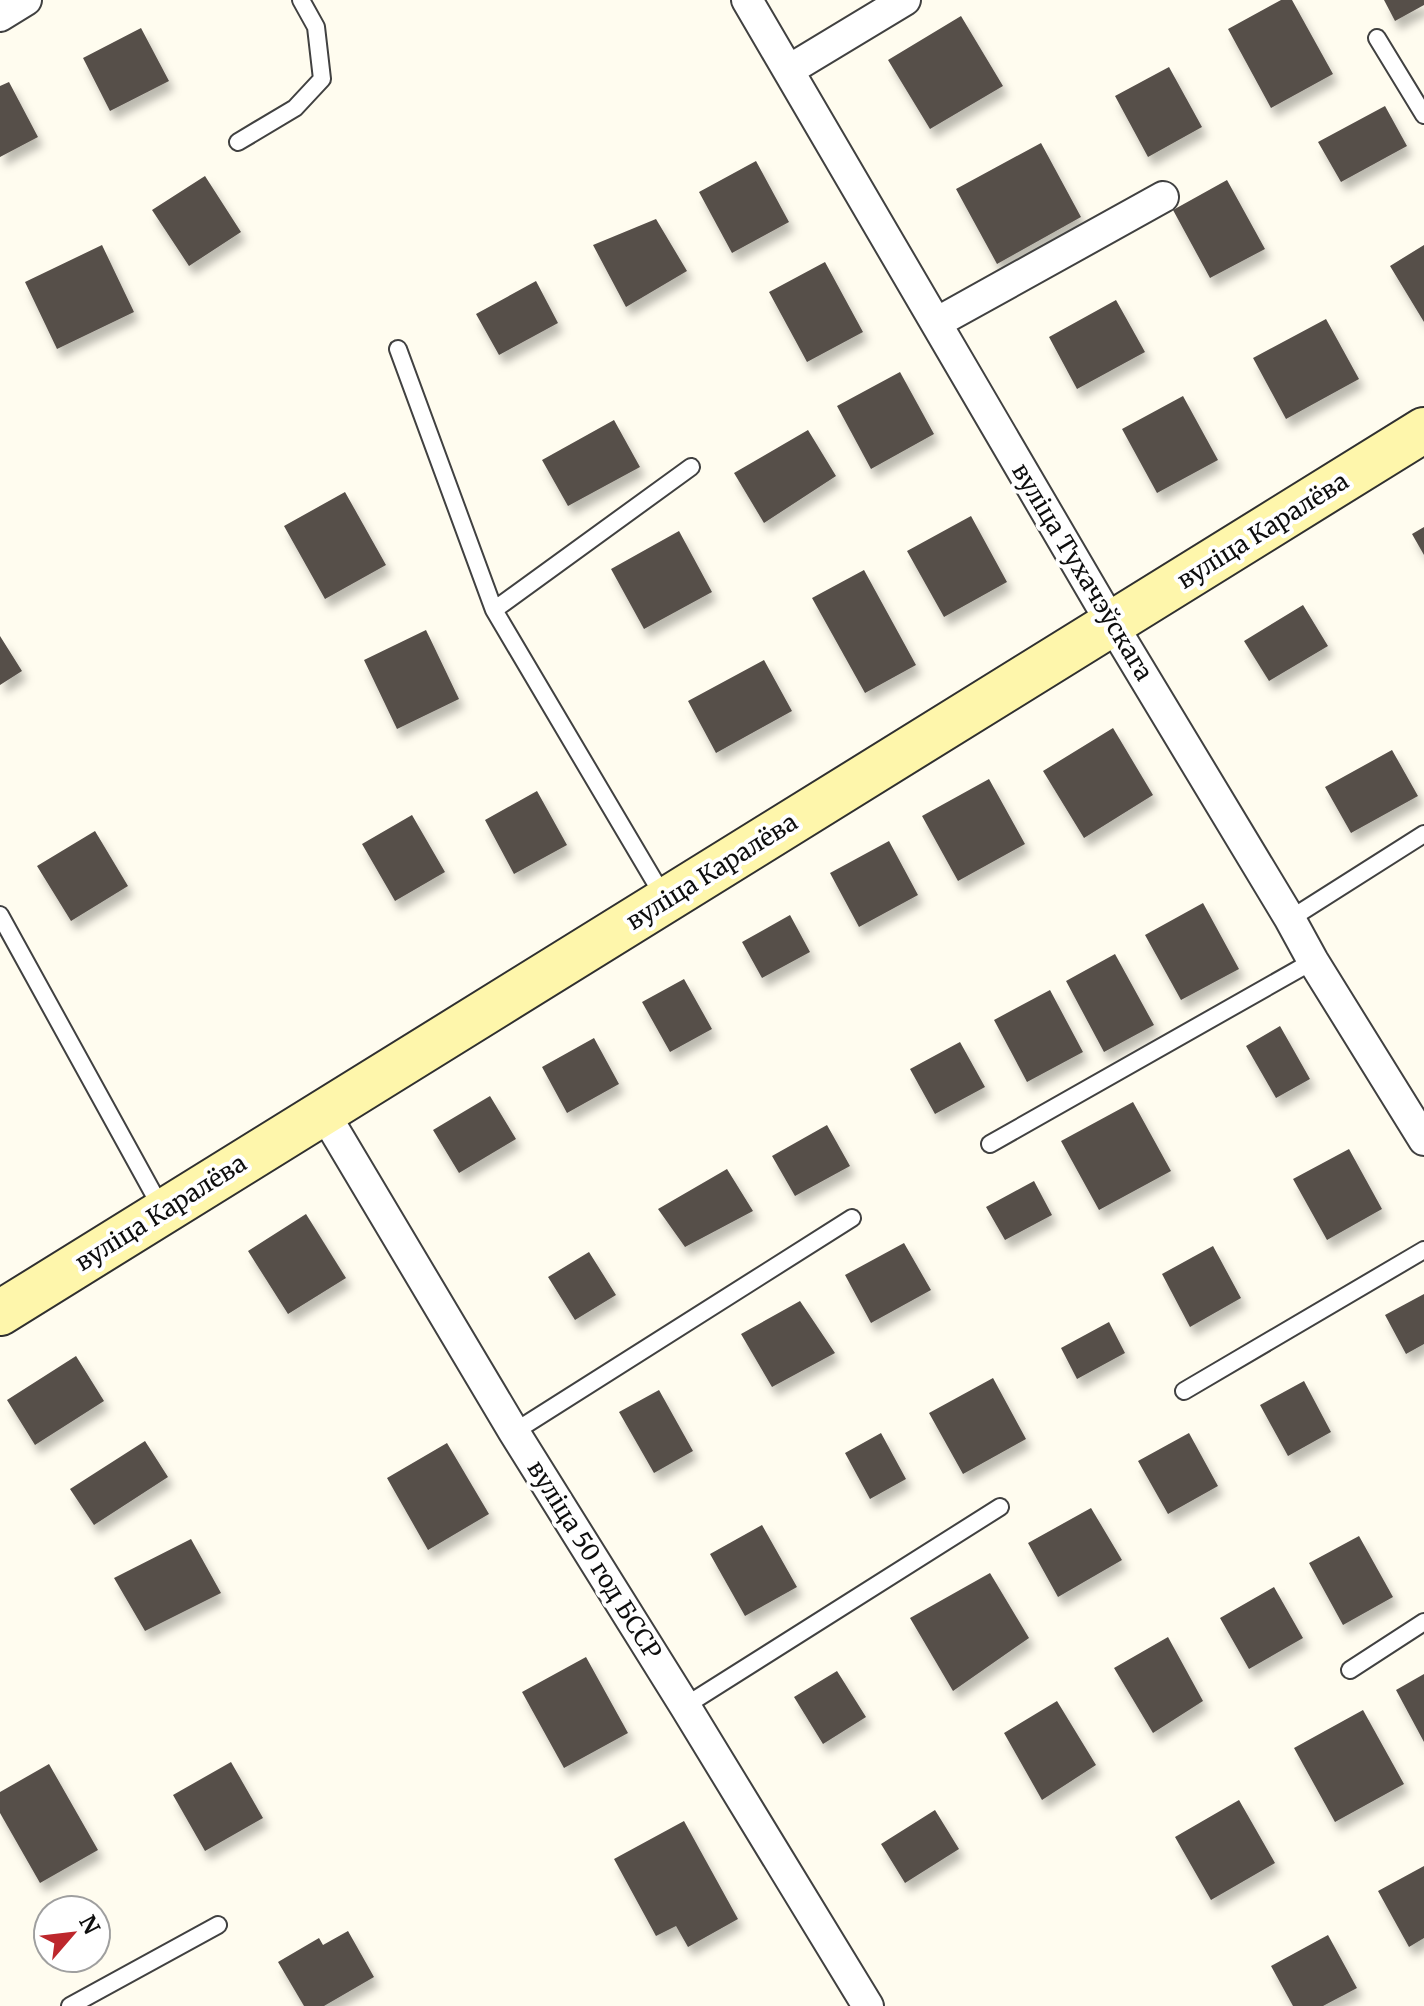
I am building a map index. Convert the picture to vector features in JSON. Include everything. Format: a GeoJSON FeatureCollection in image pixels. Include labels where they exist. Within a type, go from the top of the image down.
{"type":"FeatureCollection","features":[{"type":"Feature","properties":{"kind":"main road","name":"вуліца Каралёва"},"geometry":{"type":"LineString","coordinates":[[0,1313],[1424,430]]}},
{"type":"Feature","properties":{"kind":"street"},"geometry":{"type":"LineString","coordinates":[[0,16],[26,0]]}},
{"type":"Feature","properties":{"kind":"street","name":"вуліца Тухачэўскага"},"geometry":{"type":"LineString","coordinates":[[747,0],[1112,624],[1424,1140]]}},
{"type":"Feature","properties":{"kind":"street"},"geometry":{"type":"LineString","coordinates":[[789,70],[905,0]]}},
{"type":"Feature","properties":{"kind":"street"},"geometry":{"type":"LineString","coordinates":[[936,323],[1163,197]]}},
{"type":"Feature","properties":{"kind":"street","name":"вуліца 50 год БССР"},"geometry":{"type":"LineString","coordinates":[[324,1113],[514,1432],[868,2006]]}},
{"type":"Feature","properties":{"kind":"lane"},"geometry":{"type":"LineString","coordinates":[[238,142],[295,108],[322,79],[316,27],[301,0]]}},
{"type":"Feature","properties":{"kind":"lane"},"geometry":{"type":"LineString","coordinates":[[1377,38],[1424,115]]}},
{"type":"Feature","properties":{"kind":"lane"},"geometry":{"type":"LineString","coordinates":[[398,349],[494,610],[666,900]]}},
{"type":"Feature","properties":{"kind":"lane"},"geometry":{"type":"LineString","coordinates":[[494,610],[691,467]]}},
{"type":"Feature","properties":{"kind":"lane"},"geometry":{"type":"LineString","coordinates":[[1290,919],[1424,834]]}},
{"type":"Feature","properties":{"kind":"lane"},"geometry":{"type":"LineString","coordinates":[[0,915],[164,1212]]}},
{"type":"Feature","properties":{"kind":"lane"},"geometry":{"type":"LineString","coordinates":[[990,1144],[1313,961]]}},
{"type":"Feature","properties":{"kind":"lane"},"geometry":{"type":"LineString","coordinates":[[514,1432],[852,1218]]}},
{"type":"Feature","properties":{"kind":"lane"},"geometry":{"type":"LineString","coordinates":[[1184,1391],[1424,1250]]}},
{"type":"Feature","properties":{"kind":"lane"},"geometry":{"type":"LineString","coordinates":[[685,1706],[1000,1507]]}},
{"type":"Feature","properties":{"kind":"lane"},"geometry":{"type":"LineString","coordinates":[[1350,1670],[1424,1622]]}},
{"type":"Feature","properties":{"kind":"lane"},"geometry":{"type":"LineString","coordinates":[[70,2006],[218,1925]]}},
{"type":"Feature","properties":{"kind":"building"},"geometry":{"type":"Polygon","coordinates":[[[1281,0],[1292,0],[1333,74],[1271,108],[1228,29],[1281,0]]]}},
{"type":"Feature","properties":{"kind":"building"},"geometry":{"type":"Polygon","coordinates":[[[1384,0],[1424,0],[1424,5],[1395,21],[1384,0]]]}},
{"type":"Feature","properties":{"kind":"building"},"geometry":{"type":"Polygon","coordinates":[[[961,16],[1003,86],[930,129],[888,60],[961,16]]]}},
{"type":"Feature","properties":{"kind":"building"},"geometry":{"type":"Polygon","coordinates":[[[141,28],[169,81],[110,111],[83,58],[141,28]]]}},
{"type":"Feature","properties":{"kind":"building"},"geometry":{"type":"Polygon","coordinates":[[[1169,67],[1202,127],[1148,157],[1115,96],[1169,67]]]}},
{"type":"Feature","properties":{"kind":"building"},"geometry":{"type":"Polygon","coordinates":[[[9,82],[38,137],[0,157],[0,86],[9,82]]]}},
{"type":"Feature","properties":{"kind":"building"},"geometry":{"type":"Polygon","coordinates":[[[1385,106],[1407,146],[1341,182],[1318,142],[1385,106]]]}},
{"type":"Feature","properties":{"kind":"building"},"geometry":{"type":"Polygon","coordinates":[[[1041,143],[1081,217],[997,264],[956,189],[1041,143]]]}},
{"type":"Feature","properties":{"kind":"building"},"geometry":{"type":"Polygon","coordinates":[[[756,161],[789,222],[732,253],[699,192],[756,161]]]}},
{"type":"Feature","properties":{"kind":"building"},"geometry":{"type":"Polygon","coordinates":[[[205,176],[241,232],[189,266],[152,210],[205,176]]]}},
{"type":"Feature","properties":{"kind":"building"},"geometry":{"type":"Polygon","coordinates":[[[1227,180],[1265,249],[1210,278],[1173,210],[1227,180]]]}},
{"type":"Feature","properties":{"kind":"building"},"geometry":{"type":"Polygon","coordinates":[[[656,219],[687,271],[626,307],[593,245],[656,219]]]}},
{"type":"Feature","properties":{"kind":"building"},"geometry":{"type":"Polygon","coordinates":[[[102,245],[134,312],[57,349],[25,282],[102,245]]]}},
{"type":"Feature","properties":{"kind":"building"},"geometry":{"type":"Polygon","coordinates":[[[1424,245],[1424,322],[1390,266],[1424,245]]]}},
{"type":"Feature","properties":{"kind":"building"},"geometry":{"type":"Polygon","coordinates":[[[825,262],[863,332],[807,362],[769,292],[825,262]]]}},
{"type":"Feature","properties":{"kind":"building"},"geometry":{"type":"Polygon","coordinates":[[[536,281],[558,323],[499,355],[476,314],[536,281]]]}},
{"type":"Feature","properties":{"kind":"building"},"geometry":{"type":"Polygon","coordinates":[[[1116,300],[1145,352],[1077,389],[1049,337],[1116,300]]]}},
{"type":"Feature","properties":{"kind":"building"},"geometry":{"type":"Polygon","coordinates":[[[1326,319],[1359,379],[1286,419],[1253,358],[1326,319]]]}},
{"type":"Feature","properties":{"kind":"building"},"geometry":{"type":"Polygon","coordinates":[[[900,372],[934,434],[871,469],[837,406],[900,372]]]}},
{"type":"Feature","properties":{"kind":"building"},"geometry":{"type":"Polygon","coordinates":[[[1183,396],[1218,460],[1157,493],[1122,429],[1183,396]]]}},
{"type":"Feature","properties":{"kind":"building"},"geometry":{"type":"Polygon","coordinates":[[[614,420],[640,467],[568,506],[542,460],[614,420]]]}},
{"type":"Feature","properties":{"kind":"building"},"geometry":{"type":"Polygon","coordinates":[[[808,430],[836,476],[764,523],[734,473],[808,430]]]}},
{"type":"Feature","properties":{"kind":"building"},"geometry":{"type":"Polygon","coordinates":[[[345,492],[386,565],[325,599],[284,526],[345,492]]]}},
{"type":"Feature","properties":{"kind":"building"},"geometry":{"type":"Polygon","coordinates":[[[971,516],[1007,582],[944,617],[907,551],[971,516]]]}},
{"type":"Feature","properties":{"kind":"building"},"geometry":{"type":"Polygon","coordinates":[[[1424,527],[1424,555],[1412,534],[1424,527]]]}},
{"type":"Feature","properties":{"kind":"building"},"geometry":{"type":"Polygon","coordinates":[[[679,531],[712,592],[644,629],[611,569],[679,531]]]}},
{"type":"Feature","properties":{"kind":"building"},"geometry":{"type":"Polygon","coordinates":[[[864,570],[916,665],[865,693],[812,598],[864,570]]]}},
{"type":"Feature","properties":{"kind":"building"},"geometry":{"type":"Polygon","coordinates":[[[1303,605],[1328,646],[1269,681],[1244,641],[1303,605]]]}},
{"type":"Feature","properties":{"kind":"building"},"geometry":{"type":"Polygon","coordinates":[[[426,630],[459,699],[397,729],[364,660],[426,630]]]}},
{"type":"Feature","properties":{"kind":"building"},"geometry":{"type":"Polygon","coordinates":[[[0,636],[22,671],[0,685],[0,636]]]}},
{"type":"Feature","properties":{"kind":"building"},"geometry":{"type":"Polygon","coordinates":[[[764,660],[792,711],[716,753],[688,701],[764,660]]]}},
{"type":"Feature","properties":{"kind":"building"},"geometry":{"type":"Polygon","coordinates":[[[1113,728],[1153,795],[1084,838],[1043,771],[1113,728]]]}},
{"type":"Feature","properties":{"kind":"building"},"geometry":{"type":"Polygon","coordinates":[[[1392,750],[1418,796],[1351,833],[1325,787],[1392,750]]]}},
{"type":"Feature","properties":{"kind":"building"},"geometry":{"type":"Polygon","coordinates":[[[989,779],[1025,844],[958,881],[922,816],[989,779]]]}},
{"type":"Feature","properties":{"kind":"building"},"geometry":{"type":"Polygon","coordinates":[[[537,791],[567,845],[514,874],[485,820],[537,791]]]}},
{"type":"Feature","properties":{"kind":"building"},"geometry":{"type":"Polygon","coordinates":[[[412,815],[445,872],[395,901],[362,844],[412,815]]]}},
{"type":"Feature","properties":{"kind":"building"},"geometry":{"type":"Polygon","coordinates":[[[95,831],[128,886],[71,921],[37,866],[95,831]]]}},
{"type":"Feature","properties":{"kind":"building"},"geometry":{"type":"Polygon","coordinates":[[[889,841],[918,895],[859,927],[830,873],[889,841]]]}},
{"type":"Feature","properties":{"kind":"building"},"geometry":{"type":"Polygon","coordinates":[[[1203,903],[1239,969],[1181,1000],[1145,935],[1203,903]]]}},
{"type":"Feature","properties":{"kind":"building"},"geometry":{"type":"Polygon","coordinates":[[[790,915],[810,952],[762,978],[742,942],[790,915]]]}},
{"type":"Feature","properties":{"kind":"building"},"geometry":{"type":"Polygon","coordinates":[[[1115,954],[1154,1025],[1104,1052],[1066,981],[1115,954]]]}},
{"type":"Feature","properties":{"kind":"building"},"geometry":{"type":"Polygon","coordinates":[[[684,979],[712,1029],[670,1052],[642,1002],[684,979]]]}},
{"type":"Feature","properties":{"kind":"building"},"geometry":{"type":"Polygon","coordinates":[[[1050,990],[1083,1052],[1027,1082],[994,1020],[1050,990]]]}},
{"type":"Feature","properties":{"kind":"building"},"geometry":{"type":"Polygon","coordinates":[[[1280,1026],[1310,1079],[1276,1098],[1246,1046],[1280,1026]]]}},
{"type":"Feature","properties":{"kind":"building"},"geometry":{"type":"Polygon","coordinates":[[[594,1038],[619,1084],[567,1113],[542,1067],[594,1038]]]}},
{"type":"Feature","properties":{"kind":"building"},"geometry":{"type":"Polygon","coordinates":[[[960,1042],[985,1087],[935,1114],[910,1069],[960,1042]]]}},
{"type":"Feature","properties":{"kind":"building"},"geometry":{"type":"Polygon","coordinates":[[[490,1096],[516,1139],[459,1173],[433,1130],[490,1096]]]}},
{"type":"Feature","properties":{"kind":"building"},"geometry":{"type":"Polygon","coordinates":[[[1133,1102],[1171,1171],[1099,1210],[1061,1141],[1133,1102]]]}},
{"type":"Feature","properties":{"kind":"building"},"geometry":{"type":"Polygon","coordinates":[[[827,1125],[850,1166],[795,1196],[772,1156],[827,1125]]]}},
{"type":"Feature","properties":{"kind":"building"},"geometry":{"type":"Polygon","coordinates":[[[1349,1149],[1382,1209],[1327,1240],[1293,1179],[1349,1149]]]}},
{"type":"Feature","properties":{"kind":"building"},"geometry":{"type":"Polygon","coordinates":[[[727,1169],[753,1211],[685,1247],[658,1209],[727,1169]]]}},
{"type":"Feature","properties":{"kind":"building"},"geometry":{"type":"Polygon","coordinates":[[[1034,1181],[1052,1215],[1005,1240],[986,1207],[1034,1181]]]}},
{"type":"Feature","properties":{"kind":"building"},"geometry":{"type":"Polygon","coordinates":[[[306,1214],[346,1278],[288,1314],[248,1251],[306,1214]]]}},
{"type":"Feature","properties":{"kind":"building"},"geometry":{"type":"Polygon","coordinates":[[[904,1243],[931,1290],[871,1323],[845,1275],[904,1243]]]}},
{"type":"Feature","properties":{"kind":"building"},"geometry":{"type":"Polygon","coordinates":[[[1213,1246],[1241,1298],[1190,1327],[1162,1274],[1213,1246]]]}},
{"type":"Feature","properties":{"kind":"building"},"geometry":{"type":"Polygon","coordinates":[[[589,1252],[616,1295],[575,1320],[548,1277],[589,1252]]]}},
{"type":"Feature","properties":{"kind":"building"},"geometry":{"type":"Polygon","coordinates":[[[1424,1294],[1424,1344],[1406,1354],[1385,1315],[1424,1294]]]}},
{"type":"Feature","properties":{"kind":"building"},"geometry":{"type":"Polygon","coordinates":[[[800,1301],[835,1353],[772,1387],[741,1334],[800,1301]]]}},
{"type":"Feature","properties":{"kind":"building"},"geometry":{"type":"Polygon","coordinates":[[[1109,1322],[1125,1353],[1077,1379],[1061,1348],[1109,1322]]]}},
{"type":"Feature","properties":{"kind":"building"},"geometry":{"type":"Polygon","coordinates":[[[76,1356],[104,1401],[35,1445],[7,1400],[76,1356]]]}},
{"type":"Feature","properties":{"kind":"building"},"geometry":{"type":"Polygon","coordinates":[[[993,1378],[1026,1439],[963,1474],[929,1413],[993,1378]]]}},
{"type":"Feature","properties":{"kind":"building"},"geometry":{"type":"Polygon","coordinates":[[[1304,1381],[1331,1432],[1288,1456],[1260,1405],[1304,1381]]]}},
{"type":"Feature","properties":{"kind":"building"},"geometry":{"type":"Polygon","coordinates":[[[659,1390],[693,1451],[654,1473],[619,1412],[659,1390]]]}},
{"type":"Feature","properties":{"kind":"building"},"geometry":{"type":"Polygon","coordinates":[[[881,1433],[906,1479],[870,1499],[845,1453],[881,1433]]]}},
{"type":"Feature","properties":{"kind":"building"},"geometry":{"type":"Polygon","coordinates":[[[1189,1433],[1218,1486],[1168,1514],[1138,1461],[1189,1433]]]}},
{"type":"Feature","properties":{"kind":"building"},"geometry":{"type":"Polygon","coordinates":[[[145,1441],[168,1477],[94,1525],[70,1489],[145,1441]]]}},
{"type":"Feature","properties":{"kind":"building"},"geometry":{"type":"Polygon","coordinates":[[[447,1443],[489,1514],[428,1550],[387,1478],[447,1443]]]}},
{"type":"Feature","properties":{"kind":"building"},"geometry":{"type":"Polygon","coordinates":[[[1091,1508],[1122,1560],[1058,1597],[1028,1543],[1091,1508]]]}},
{"type":"Feature","properties":{"kind":"building"},"geometry":{"type":"Polygon","coordinates":[[[762,1525],[797,1587],[745,1616],[710,1554],[762,1525]]]}},
{"type":"Feature","properties":{"kind":"building"},"geometry":{"type":"Polygon","coordinates":[[[1359,1536],[1393,1597],[1343,1625],[1309,1563],[1359,1536]]]}},
{"type":"Feature","properties":{"kind":"building"},"geometry":{"type":"Polygon","coordinates":[[[191,1539],[221,1593],[145,1631],[114,1578],[191,1539]]]}},
{"type":"Feature","properties":{"kind":"building"},"geometry":{"type":"Polygon","coordinates":[[[990,1573],[1029,1638],[953,1691],[910,1618],[990,1573]]]}},
{"type":"Feature","properties":{"kind":"building"},"geometry":{"type":"Polygon","coordinates":[[[1274,1587],[1303,1638],[1249,1669],[1220,1618],[1274,1587]]]}},
{"type":"Feature","properties":{"kind":"building"},"geometry":{"type":"Polygon","coordinates":[[[1168,1637],[1203,1701],[1153,1733],[1114,1668],[1168,1637]]]}},
{"type":"Feature","properties":{"kind":"building"},"geometry":{"type":"Polygon","coordinates":[[[586,1657],[628,1733],[564,1768],[522,1692],[586,1657]]]}},
{"type":"Feature","properties":{"kind":"building"},"geometry":{"type":"Polygon","coordinates":[[[837,1671],[866,1717],[823,1744],[794,1697],[837,1671]]]}},
{"type":"Feature","properties":{"kind":"building"},"geometry":{"type":"Polygon","coordinates":[[[1424,1674],[1424,1742],[1396,1690],[1424,1674]]]}},
{"type":"Feature","properties":{"kind":"building"},"geometry":{"type":"Polygon","coordinates":[[[1057,1701],[1096,1765],[1042,1800],[1004,1733],[1057,1701]]]}},
{"type":"Feature","properties":{"kind":"building"},"geometry":{"type":"Polygon","coordinates":[[[1363,1710],[1404,1784],[1335,1822],[1294,1748],[1363,1710]]]}},
{"type":"Feature","properties":{"kind":"building"},"geometry":{"type":"Polygon","coordinates":[[[231,1762],[263,1818],[205,1851],[173,1795],[231,1762]]]}},
{"type":"Feature","properties":{"kind":"building"},"geometry":{"type":"Polygon","coordinates":[[[49,1764],[98,1850],[40,1883],[0,1813],[0,1792],[49,1764]]]}},
{"type":"Feature","properties":{"kind":"building"},"geometry":{"type":"Polygon","coordinates":[[[1239,1800],[1275,1863],[1211,1900],[1175,1837],[1239,1800]]]}},
{"type":"Feature","properties":{"kind":"building"},"geometry":{"type":"Polygon","coordinates":[[[935,1810],[959,1849],[905,1883],[881,1844],[935,1810]]]}},
{"type":"Feature","properties":{"kind":"building"},"geometry":{"type":"Polygon","coordinates":[[[684,1821],[738,1919],[688,1947],[676,1926],[656,1936],[614,1859],[684,1821]]]}},
{"type":"Feature","properties":{"kind":"building"},"geometry":{"type":"Polygon","coordinates":[[[1424,1866],[1424,1938],[1409,1947],[1378,1891],[1424,1866]]]}},
{"type":"Feature","properties":{"kind":"building"},"geometry":{"type":"Polygon","coordinates":[[[348,1931],[374,1977],[324,2006],[304,2006],[278,1962],[319,1938],[323,1945],[348,1931]]]}},
{"type":"Feature","properties":{"kind":"building"},"geometry":{"type":"Polygon","coordinates":[[[1328,1935],[1357,1988],[1323,2006],[1293,2006],[1271,1966],[1328,1935]]]}}]}
